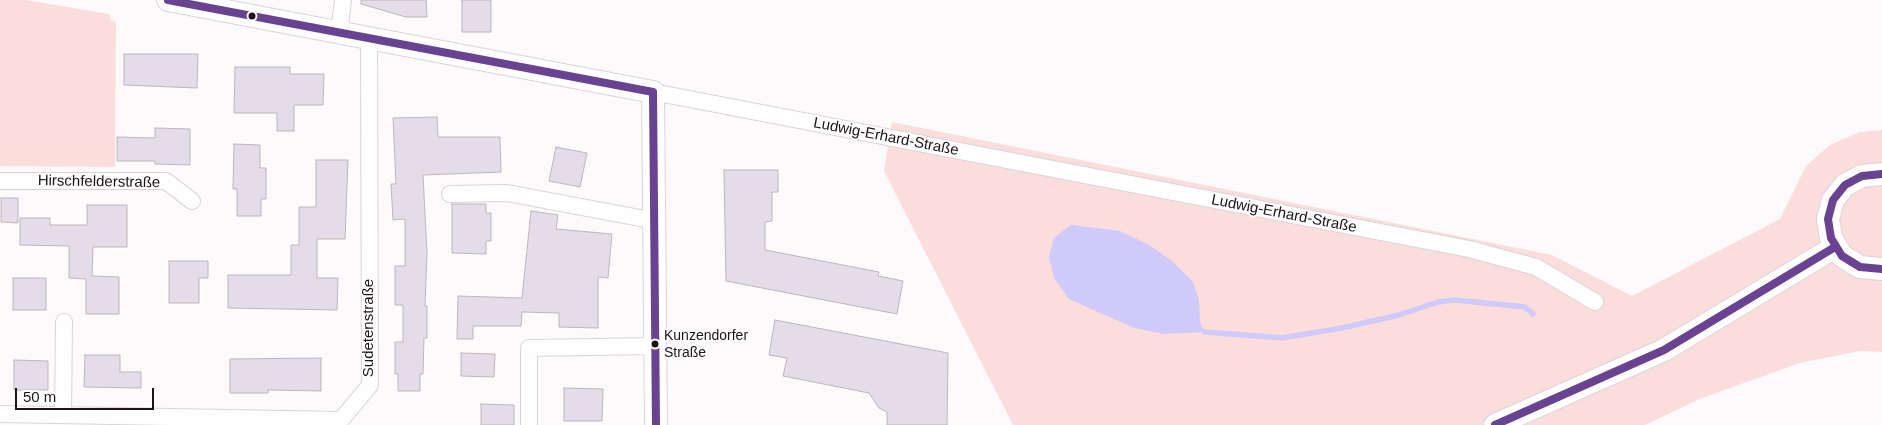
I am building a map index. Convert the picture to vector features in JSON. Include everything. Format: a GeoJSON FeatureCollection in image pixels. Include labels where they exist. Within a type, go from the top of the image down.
{"type":"FeatureCollection","features":[{"type":"Feature","properties":{"kind":"street","name":"Ludwig-Erhard-Straße"},"geometry":{"type":"LineString","coordinates":[[168,0],[1469,249],[1536,267],[1595,302]]}},
{"type":"Feature","properties":{"kind":"street"},"geometry":{"type":"LineString","coordinates":[[339,34],[343,0]]}},
{"type":"Feature","properties":{"kind":"street","name":"Sudetenstraße"},"geometry":{"type":"LineString","coordinates":[[0,414],[341,422],[370,385],[368,38]]}},
{"type":"Feature","properties":{"kind":"street"},"geometry":{"type":"LineString","coordinates":[[653,92],[656,221],[656,425]]}},
{"type":"Feature","properties":{"kind":"street"},"geometry":{"type":"LineString","coordinates":[[1882,174],[1872,174],[1853,179],[1838,192],[1829,209],[1828,219],[1831,238],[1835,247],[1850,262],[1866,268],[1882,269]]}},
{"type":"Feature","properties":{"kind":"street","name":"Hirschfelderstraße"},"geometry":{"type":"LineString","coordinates":[[0,181],[166,181],[192,201]]}},
{"type":"Feature","properties":{"kind":"street"},"geometry":{"type":"LineString","coordinates":[[450,194],[507,193],[656,221]]}},
{"type":"Feature","properties":{"kind":"street"},"geometry":{"type":"LineString","coordinates":[[1495,425],[1664,350],[1835,247]]}},
{"type":"Feature","properties":{"kind":"street"},"geometry":{"type":"LineString","coordinates":[[63,415],[64,322]]}},
{"type":"Feature","properties":{"kind":"street"},"geometry":{"type":"LineString","coordinates":[[528,425],[529,348],[656,346]]}},
{"type":"Feature","properties":{"kind":"shaded area"},"geometry":{"type":"Polygon","coordinates":[[[0,0],[26,0],[109,14],[111,20],[116,22],[115,167],[0,166],[0,0]]]}},
{"type":"Feature","properties":{"kind":"shaded area"},"geometry":{"type":"Polygon","coordinates":[[[892,122],[1552,255],[1632,296],[1780,219],[1806,166],[1830,145],[1860,132],[1882,130],[1882,352],[1860,351],[1800,363],[1702,398],[1645,425],[1013,425],[884,171],[892,122]]]}},
{"type":"Feature","properties":{"kind":"shaded area"},"geometry":{"type":"Polygon","coordinates":[[[1071,225],[1120,231],[1149,245],[1172,261],[1193,282],[1199,300],[1200,322],[1205,332],[1164,334],[1134,328],[1069,299],[1054,278],[1049,257],[1054,238],[1071,225]]]}},
{"type":"Feature","properties":{"kind":"building"},"geometry":{"type":"Polygon","coordinates":[[[361,0],[426,0],[427,17],[406,17],[361,4],[361,0]]]}},
{"type":"Feature","properties":{"kind":"building"},"geometry":{"type":"Polygon","coordinates":[[[462,0],[491,0],[491,32],[462,32],[462,0]]]}},
{"type":"Feature","properties":{"kind":"building"},"geometry":{"type":"Polygon","coordinates":[[[124,54],[198,54],[197,88],[124,85],[124,54]]]}},
{"type":"Feature","properties":{"kind":"building"},"geometry":{"type":"Polygon","coordinates":[[[235,67],[290,67],[290,74],[324,74],[323,105],[294,105],[294,131],[277,131],[277,113],[234,113],[235,67]]]}},
{"type":"Feature","properties":{"kind":"building"},"geometry":{"type":"Polygon","coordinates":[[[437,117],[438,137],[500,137],[501,172],[423,175],[427,253],[425,306],[427,306],[427,338],[424,338],[423,374],[420,374],[420,391],[398,391],[398,374],[395,374],[395,342],[403,342],[403,305],[395,305],[395,266],[405,266],[405,219],[393,220],[391,184],[396,184],[393,118],[437,117]]]}},
{"type":"Feature","properties":{"kind":"building"},"geometry":{"type":"Polygon","coordinates":[[[155,128],[190,129],[190,165],[155,164],[155,161],[117,161],[117,137],[155,138],[155,128]]]}},
{"type":"Feature","properties":{"kind":"building"},"geometry":{"type":"Polygon","coordinates":[[[234,144],[260,145],[260,168],[266,168],[266,199],[261,199],[261,216],[237,216],[237,189],[233,189],[234,144]]]}},
{"type":"Feature","properties":{"kind":"building"},"geometry":{"type":"Polygon","coordinates":[[[556,147],[587,153],[580,187],[549,181],[556,147]]]}},
{"type":"Feature","properties":{"kind":"building"},"geometry":{"type":"Polygon","coordinates":[[[316,160],[348,160],[345,239],[317,239],[317,278],[338,278],[337,310],[228,308],[228,275],[291,275],[291,245],[299,245],[299,207],[316,207],[316,160]]]}},
{"type":"Feature","properties":{"kind":"building"},"geometry":{"type":"Polygon","coordinates":[[[724,170],[778,170],[778,192],[772,192],[772,221],[765,222],[765,250],[879,272],[878,276],[903,281],[897,314],[726,281],[724,170]]]}},
{"type":"Feature","properties":{"kind":"building"},"geometry":{"type":"Polygon","coordinates":[[[1,198],[18,198],[18,223],[1,222],[1,198]]]}},
{"type":"Feature","properties":{"kind":"building"},"geometry":{"type":"Polygon","coordinates":[[[452,204],[486,204],[486,213],[491,213],[491,241],[486,241],[486,254],[452,253],[452,204]]]}},
{"type":"Feature","properties":{"kind":"building"},"geometry":{"type":"Polygon","coordinates":[[[87,205],[127,205],[127,247],[93,247],[92,276],[119,277],[119,314],[86,314],[86,279],[69,278],[69,246],[20,245],[20,218],[50,218],[50,225],[87,225],[87,205]]]}},
{"type":"Feature","properties":{"kind":"building"},"geometry":{"type":"Polygon","coordinates":[[[531,211],[558,215],[556,229],[612,234],[608,278],[598,277],[598,328],[559,327],[559,313],[522,312],[521,326],[473,326],[473,339],[457,339],[458,296],[522,298],[531,211]]]}},
{"type":"Feature","properties":{"kind":"building"},"geometry":{"type":"Polygon","coordinates":[[[169,261],[208,261],[208,278],[199,278],[199,303],[169,303],[169,261]]]}},
{"type":"Feature","properties":{"kind":"building"},"geometry":{"type":"Polygon","coordinates":[[[13,278],[46,278],[46,310],[13,310],[13,278]]]}},
{"type":"Feature","properties":{"kind":"building"},"geometry":{"type":"Polygon","coordinates":[[[775,320],[948,353],[947,425],[887,425],[887,412],[879,408],[869,393],[783,376],[787,358],[769,355],[775,320]]]}},
{"type":"Feature","properties":{"kind":"building"},"geometry":{"type":"Polygon","coordinates":[[[461,353],[495,354],[494,377],[461,376],[461,353]]]}},
{"type":"Feature","properties":{"kind":"building"},"geometry":{"type":"Polygon","coordinates":[[[85,355],[120,355],[120,372],[141,372],[141,388],[84,387],[85,355]]]}},
{"type":"Feature","properties":{"kind":"building"},"geometry":{"type":"Polygon","coordinates":[[[321,358],[321,391],[268,390],[268,393],[230,393],[230,359],[321,358]]]}},
{"type":"Feature","properties":{"kind":"building"},"geometry":{"type":"Polygon","coordinates":[[[14,360],[48,361],[48,390],[14,390],[14,360]]]}},
{"type":"Feature","properties":{"kind":"building"},"geometry":{"type":"Polygon","coordinates":[[[564,388],[603,389],[602,421],[564,421],[564,388]]]}},
{"type":"Feature","properties":{"kind":"building"},"geometry":{"type":"Polygon","coordinates":[[[481,404],[514,405],[514,425],[481,425],[481,404]]]}},
{"type":"Feature","properties":{"kind":"waterway"},"geometry":{"type":"LineString","coordinates":[[1205,332],[1282,338],[1342,328],[1399,315],[1438,302],[1455,300],[1525,307],[1533,314]]}},
{"type":"Feature","properties":{"kind":"transit line"},"geometry":{"type":"LineString","coordinates":[[168,0],[653,92]]}},
{"type":"Feature","properties":{"kind":"transit line"},"geometry":{"type":"LineString","coordinates":[[653,92],[656,425]]}},
{"type":"Feature","properties":{"kind":"transit line"},"geometry":{"type":"LineString","coordinates":[[1882,174],[1862,176],[1845,185],[1833,200],[1828,219],[1831,238],[1842,256],[1860,267],[1882,269]]}},
{"type":"Feature","properties":{"kind":"transit line"},"geometry":{"type":"LineString","coordinates":[[1495,425],[1664,350],[1835,247]]}},
{"type":"Feature","properties":{"kind":"place","name":"Kunzendorfer Straße"},"geometry":{"type":"Point","coordinates":[655,344]}}]}
